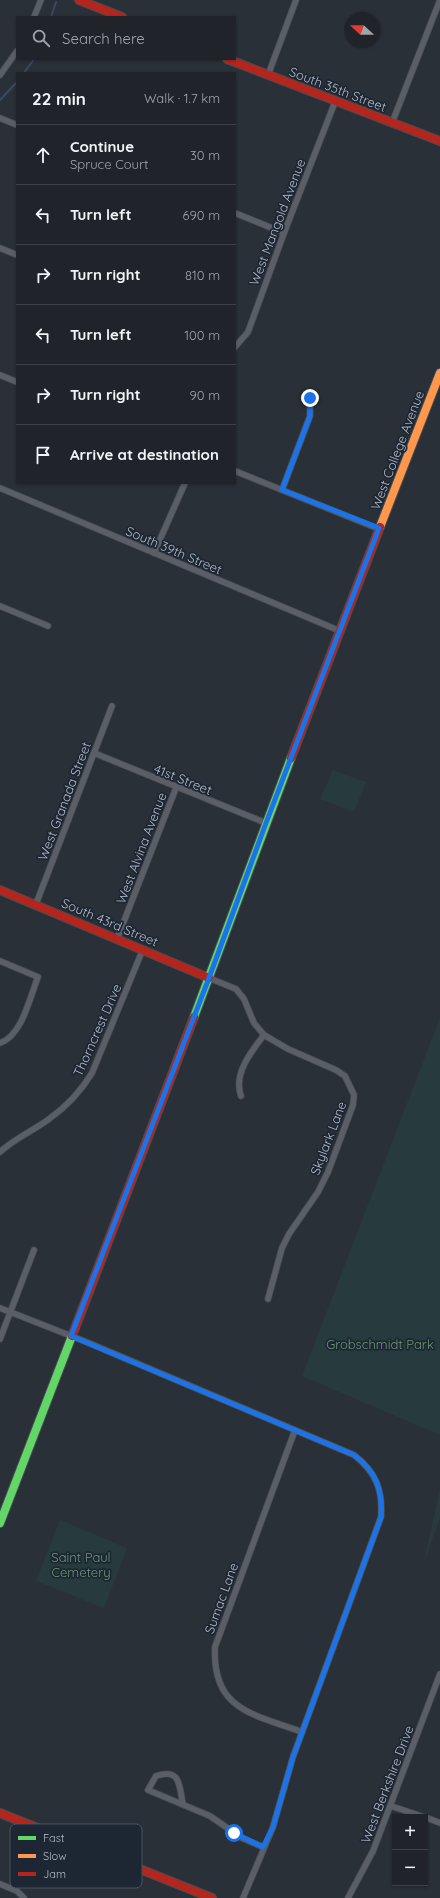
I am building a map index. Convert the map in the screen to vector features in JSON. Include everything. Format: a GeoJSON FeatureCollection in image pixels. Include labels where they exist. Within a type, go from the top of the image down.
{"type":"FeatureCollection","features":[{"type":"Feature","properties":{"kind":"street"},"geometry":{"type":"LineString","coordinates":[[34,16],[41,0]]}},
{"type":"Feature","properties":{"kind":"street"},"geometry":{"type":"LineString","coordinates":[[79,0],[119,16]]}},
{"type":"Feature","properties":{"kind":"street"},"geometry":{"type":"LineString","coordinates":[[268,75],[296,0]]}},
{"type":"Feature","properties":{"kind":"street"},"geometry":{"type":"LineString","coordinates":[[392,123],[440,0]]}},
{"type":"Feature","properties":{"kind":"street"},"geometry":{"type":"LineString","coordinates":[[0,75],[16,52]]}},
{"type":"Feature","properties":{"kind":"street","name":"South 35th Street"},"geometry":{"type":"LineString","coordinates":[[230,60],[335,102],[440,141]]}},
{"type":"Feature","properties":{"kind":"street","name":"West Mangold Avenue"},"geometry":{"type":"LineString","coordinates":[[236,346],[248,332],[284,233],[335,102]]}},
{"type":"Feature","properties":{"kind":"street"},"geometry":{"type":"LineString","coordinates":[[0,118],[16,125]]}},
{"type":"Feature","properties":{"kind":"street"},"geometry":{"type":"LineString","coordinates":[[236,214],[284,233]]}},
{"type":"Feature","properties":{"kind":"street"},"geometry":{"type":"LineString","coordinates":[[0,248],[16,255]]}},
{"type":"Feature","properties":{"kind":"street","name":"West College Avenue"},"geometry":{"type":"LineString","coordinates":[[0,1524],[209,978],[266,823],[440,373]]}},
{"type":"Feature","properties":{"kind":"street"},"geometry":{"type":"LineString","coordinates":[[0,375],[16,382]]}},
{"type":"Feature","properties":{"kind":"street"},"geometry":{"type":"LineString","coordinates":[[282,490],[310,416],[310,398]]}},
{"type":"Feature","properties":{"kind":"street"},"geometry":{"type":"LineString","coordinates":[[236,471],[379,528]]}},
{"type":"Feature","properties":{"kind":"street"},"geometry":{"type":"LineString","coordinates":[[154,553],[185,484]]}},
{"type":"Feature","properties":{"kind":"street","name":"South 39th Street"},"geometry":{"type":"LineString","coordinates":[[0,488],[340,631]]}},
{"type":"Feature","properties":{"kind":"street"},"geometry":{"type":"LineString","coordinates":[[0,606],[48,626]]}},
{"type":"Feature","properties":{"kind":"street","name":"West Granada Street"},"geometry":{"type":"LineString","coordinates":[[36,904],[112,706]]}},
{"type":"Feature","properties":{"kind":"street","name":"41st Street"},"geometry":{"type":"LineString","coordinates":[[94,754],[266,823]]}},
{"type":"Feature","properties":{"kind":"street","name":"West Alvina Avenue"},"geometry":{"type":"LineString","coordinates":[[117,938],[176,788]]}},
{"type":"Feature","properties":{"kind":"street","name":"South 43rd Street"},"geometry":{"type":"LineString","coordinates":[[0,890],[209,978]]}},
{"type":"Feature","properties":{"kind":"street","name":"Thorncrest Drive"},"geometry":{"type":"LineString","coordinates":[[0,1152],[11,1142],[50,1119],[82,1089],[92,1073],[143,949]]}},
{"type":"Feature","properties":{"kind":"street"},"geometry":{"type":"LineString","coordinates":[[0,961],[38,977],[21,1024],[6,1041],[0,1043]]}},
{"type":"Feature","properties":{"kind":"street","name":"Skylark Lane"},"geometry":{"type":"LineString","coordinates":[[209,978],[236,989],[244,998],[254,1023],[264,1035],[288,1050],[336,1070],[345,1076],[354,1095],[353,1105],[328,1172],[318,1192],[289,1234],[282,1248],[268,1299]]}},
{"type":"Feature","properties":{"kind":"street"},"geometry":{"type":"LineString","coordinates":[[241,1096],[238,1089],[243,1067],[248,1057],[264,1035]]}},
{"type":"Feature","properties":{"kind":"street"},"geometry":{"type":"LineString","coordinates":[[0,1339],[34,1250]]}},
{"type":"Feature","properties":{"kind":"street"},"geometry":{"type":"LineString","coordinates":[[0,1308],[71,1336],[354,1455],[364,1463],[377,1480],[382,1504],[381,1517],[293,1757],[273,1827],[263,1847],[243,1898]]}},
{"type":"Feature","properties":{"kind":"street","name":"Sumac Lane"},"geometry":{"type":"LineString","coordinates":[[295,1430],[218,1636],[215,1647],[214,1664],[216,1676],[223,1691],[233,1702],[250,1713],[302,1732]]}},
{"type":"Feature","properties":{"kind":"street","name":"West Berkshire Drive"},"geometry":{"type":"LineString","coordinates":[[348,1898],[373,1851],[440,1674]]}},
{"type":"Feature","properties":{"kind":"street"},"geometry":{"type":"LineString","coordinates":[[183,1804],[180,1783],[176,1778],[162,1774],[156,1776],[148,1790],[213,1818],[242,1838],[263,1847]]}},
{"type":"Feature","properties":{"kind":"street"},"geometry":{"type":"LineString","coordinates":[[391,1806],[415,1814]]}},
{"type":"Feature","properties":{"kind":"street"},"geometry":{"type":"LineString","coordinates":[[0,1813],[27,1824]]}},
{"type":"Feature","properties":{"kind":"street"},"geometry":{"type":"LineString","coordinates":[[428,1818],[440,1822]]}},
{"type":"Feature","properties":{"kind":"street"},"geometry":{"type":"LineString","coordinates":[[142,1870],[212,1898]]}},
{"type":"Feature","properties":{"kind":"street"},"geometry":{"type":"LineString","coordinates":[[0,1884],[17,1891],[24,1898]]}},
{"type":"Feature","properties":{"kind":"green space"},"geometry":{"type":"Polygon","coordinates":[[[333,770],[366,782],[354,812],[320,799],[333,770]]]}},
{"type":"Feature","properties":{"kind":"green space","name":"Grobschmidt Park"},"geometry":{"type":"Polygon","coordinates":[[[440,1018],[440,1435],[302,1376],[440,1018]]]}},
{"type":"Feature","properties":{"kind":"green space"},"geometry":{"type":"Polygon","coordinates":[[[440,1490],[440,1518],[423,1565],[440,1490]]]}},
{"type":"Feature","properties":{"kind":"green space","name":"Saint Paul Cemetery"},"geometry":{"type":"Polygon","coordinates":[[[60,1520],[127,1548],[104,1608],[36,1581],[60,1520]]]}},
{"type":"Feature","properties":{"kind":"waterway"},"geometry":{"type":"LineString","coordinates":[[51,16],[56,2]]}},
{"type":"Feature","properties":{"kind":"waterway"},"geometry":{"type":"LineString","coordinates":[[25,72],[33,60]]}},
{"type":"Feature","properties":{"kind":"waterway"},"geometry":{"type":"LineString","coordinates":[[0,100],[16,83]]}},
{"type":"Feature","properties":{"kind":"traffic: fast"},"geometry":{"type":"LineString","coordinates":[[194,1017],[291,758]]}},
{"type":"Feature","properties":{"kind":"traffic: fast"},"geometry":{"type":"LineString","coordinates":[[0,1523],[72,1336]]}},
{"type":"Feature","properties":{"kind":"traffic: slow"},"geometry":{"type":"LineString","coordinates":[[380,527],[440,373]]}},
{"type":"Feature","properties":{"kind":"traffic: jam"},"geometry":{"type":"LineString","coordinates":[[79,0],[119,16]]}},
{"type":"Feature","properties":{"kind":"traffic: jam"},"geometry":{"type":"LineString","coordinates":[[230,60],[440,141]]}},
{"type":"Feature","properties":{"kind":"traffic: jam"},"geometry":{"type":"LineString","coordinates":[[291,758],[380,527]]}},
{"type":"Feature","properties":{"kind":"traffic: jam"},"geometry":{"type":"LineString","coordinates":[[0,890],[209,978]]}},
{"type":"Feature","properties":{"kind":"traffic: jam"},"geometry":{"type":"LineString","coordinates":[[72,1336],[194,1017]]}},
{"type":"Feature","properties":{"kind":"traffic: jam"},"geometry":{"type":"LineString","coordinates":[[0,1813],[27,1824]]}},
{"type":"Feature","properties":{"kind":"traffic: jam"},"geometry":{"type":"LineString","coordinates":[[142,1870],[212,1898]]}},
{"type":"Feature","properties":{"kind":"route"},"geometry":{"type":"LineString","coordinates":[[234,1833],[263,1847],[273,1827],[293,1757],[381,1517],[382,1504],[380,1489],[372,1471],[354,1455],[71,1336],[209,978],[266,823],[330,660],[379,528],[282,490],[310,416],[310,398]]}}]}
